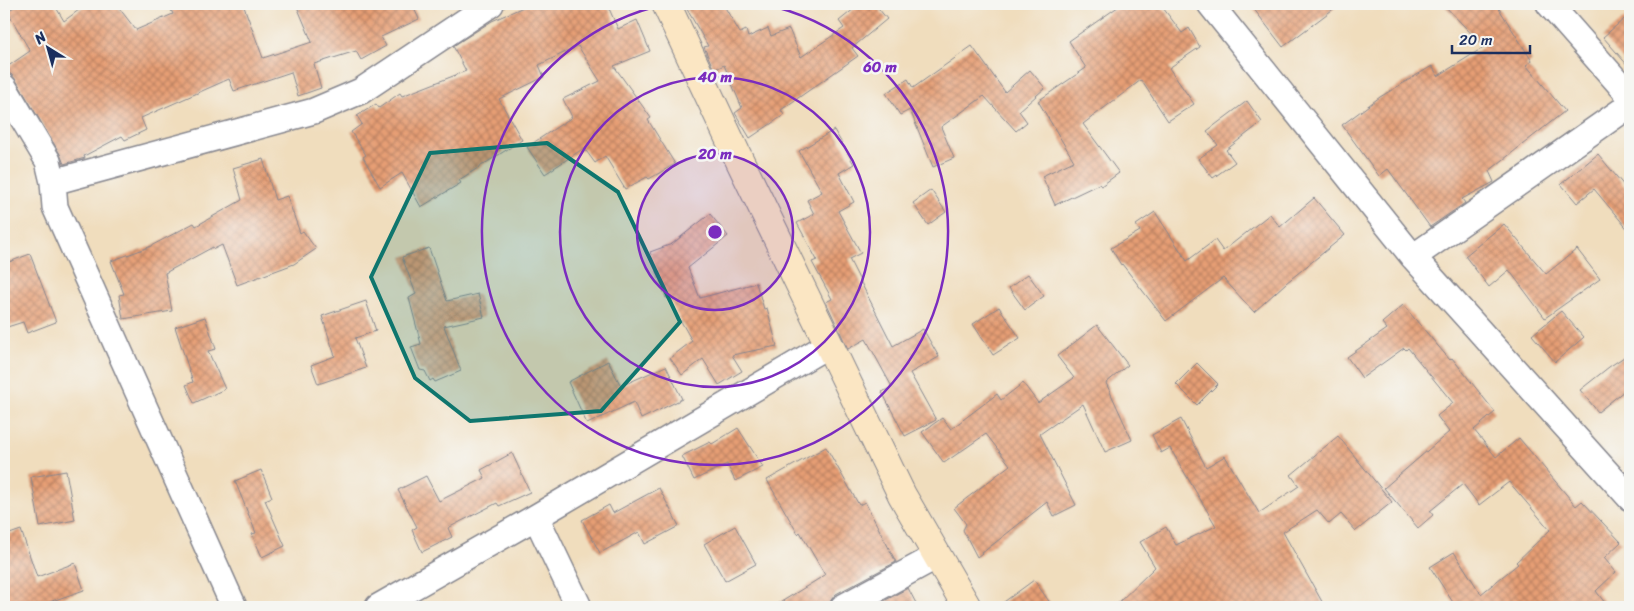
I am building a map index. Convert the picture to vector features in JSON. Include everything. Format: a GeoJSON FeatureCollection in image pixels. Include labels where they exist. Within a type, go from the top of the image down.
{"type":"FeatureCollection","features":[{"type":"Feature","properties":{"kind":"street"},"geometry":{"type":"LineString","coordinates":[[53,182],[314,111],[361,91],[491,4]]}},
{"type":"Feature","properties":{"kind":"street"},"geometry":{"type":"LineString","coordinates":[[666,4],[828,345],[902,495],[967,607]]}},
{"type":"Feature","properties":{"kind":"street"},"geometry":{"type":"LineString","coordinates":[[1210,4],[1413,257],[1630,498]]}},
{"type":"Feature","properties":{"kind":"street"},"geometry":{"type":"LineString","coordinates":[[1549,4],[1630,96]]}},
{"type":"Feature","properties":{"kind":"street"},"geometry":{"type":"LineString","coordinates":[[4,87],[48,161],[53,182],[55,207],[234,607]]}},
{"type":"Feature","properties":{"kind":"street"},"geometry":{"type":"LineString","coordinates":[[1413,257],[1630,105]]}},
{"type":"Feature","properties":{"kind":"street"},"geometry":{"type":"LineString","coordinates":[[378,607],[536,517],[828,345]]}},
{"type":"Feature","properties":{"kind":"street"},"geometry":{"type":"LineString","coordinates":[[536,517],[579,607]]}},
{"type":"Feature","properties":{"kind":"street"},"geometry":{"type":"LineString","coordinates":[[843,607],[937,556]]}},
{"type":"Feature","properties":{"kind":"highlighted area"},"geometry":{"type":"Polygon","coordinates":[[[547,143],[618,192],[680,322],[601,411],[470,421],[415,378],[371,277],[430,153],[547,143]]]}},
{"type":"Feature","properties":{"kind":"building"},"geometry":{"type":"Polygon","coordinates":[[[20,4],[54,4],[64,21],[87,4],[116,4],[136,30],[173,14],[168,4],[243,4],[263,58],[312,42],[296,4],[412,4],[419,19],[381,37],[386,46],[361,60],[356,51],[314,64],[321,88],[298,96],[291,72],[234,91],[229,79],[141,118],[146,130],[125,140],[122,136],[84,156],[85,158],[64,164],[16,80],[11,74],[4,73],[4,69],[30,51],[7,11],[20,4]]]}},
{"type":"Feature","properties":{"kind":"building"},"geometry":{"type":"Polygon","coordinates":[[[530,4],[607,4],[618,29],[637,20],[650,51],[614,66],[651,118],[648,120],[675,164],[649,179],[647,177],[625,189],[605,156],[595,163],[584,148],[545,174],[527,147],[572,117],[563,99],[600,81],[578,46],[539,65],[544,77],[499,99],[522,140],[459,180],[461,183],[421,207],[402,173],[380,187],[363,157],[366,155],[351,132],[362,124],[357,116],[376,104],[379,108],[400,93],[402,96],[466,71],[453,46],[492,21],[530,4]]]}},
{"type":"Feature","properties":{"kind":"building"},"geometry":{"type":"Polygon","coordinates":[[[684,4],[723,4],[740,33],[746,30],[748,37],[768,28],[771,36],[789,29],[801,57],[844,28],[839,21],[860,4],[875,4],[887,19],[852,48],[858,56],[781,110],[784,115],[750,138],[735,113],[742,108],[724,65],[714,70],[704,47],[708,46],[684,4]]]}},
{"type":"Feature","properties":{"kind":"building"},"geometry":{"type":"Polygon","coordinates":[[[1122,4],[1160,4],[1182,33],[1189,28],[1200,47],[1169,68],[1194,104],[1168,121],[1141,80],[1083,124],[1119,173],[1101,186],[1099,184],[1055,205],[1042,176],[1074,161],[1038,101],[1086,68],[1069,41],[1122,4]]]}},
{"type":"Feature","properties":{"kind":"building"},"geometry":{"type":"Polygon","coordinates":[[[1250,4],[1340,4],[1283,47],[1250,4]]]}},
{"type":"Feature","properties":{"kind":"building"},"geometry":{"type":"Polygon","coordinates":[[[1443,4],[1496,4],[1532,61],[1526,65],[1565,111],[1489,171],[1494,182],[1462,199],[1465,203],[1430,227],[1388,169],[1379,176],[1342,125],[1380,97],[1432,66],[1438,76],[1484,47],[1443,4]]]}},
{"type":"Feature","properties":{"kind":"building"},"geometry":{"type":"Polygon","coordinates":[[[1630,14],[1630,68],[1603,37],[1630,14]]]}},
{"type":"Feature","properties":{"kind":"building"},"geometry":{"type":"Polygon","coordinates":[[[972,46],[1005,92],[1030,70],[1045,88],[1019,111],[1027,122],[1016,131],[984,96],[941,127],[954,158],[933,167],[910,110],[900,115],[886,93],[908,79],[913,88],[972,46]]]}},
{"type":"Feature","properties":{"kind":"building"},"geometry":{"type":"Polygon","coordinates":[[[1247,101],[1262,122],[1226,150],[1235,162],[1213,178],[1198,159],[1218,145],[1207,131],[1247,101]]]}},
{"type":"Feature","properties":{"kind":"building"},"geometry":{"type":"Polygon","coordinates":[[[834,130],[854,164],[839,173],[854,202],[838,211],[861,253],[849,259],[893,346],[923,329],[939,357],[910,373],[936,420],[905,436],[882,392],[892,387],[866,339],[848,349],[826,302],[832,299],[812,262],[817,260],[797,223],[814,214],[807,200],[822,192],[799,151],[834,130]]]}},
{"type":"Feature","properties":{"kind":"building"},"geometry":{"type":"Polygon","coordinates":[[[1598,154],[1630,193],[1630,232],[1594,189],[1577,203],[1561,184],[1598,154]]]}},
{"type":"Feature","properties":{"kind":"building"},"geometry":{"type":"Polygon","coordinates":[[[263,159],[275,200],[287,196],[300,233],[303,231],[316,249],[294,264],[237,285],[222,245],[214,249],[213,247],[165,273],[172,311],[123,319],[119,295],[124,294],[111,261],[149,247],[194,223],[196,226],[242,200],[233,168],[263,159]]]}},
{"type":"Feature","properties":{"kind":"building"},"geometry":{"type":"Polygon","coordinates":[[[931,190],[946,212],[928,225],[913,203],[931,190]]]}},
{"type":"Feature","properties":{"kind":"building"},"geometry":{"type":"Polygon","coordinates":[[[1314,198],[1345,235],[1254,312],[1223,278],[1166,321],[1121,265],[1111,248],[1140,231],[1136,225],[1155,212],[1187,261],[1215,240],[1223,251],[1270,214],[1280,227],[1314,198]]]}},
{"type":"Feature","properties":{"kind":"building"},"geometry":{"type":"Polygon","coordinates":[[[710,214],[728,236],[688,268],[700,298],[756,283],[764,309],[767,308],[777,346],[732,355],[742,371],[719,385],[703,359],[682,375],[670,358],[692,341],[668,298],[666,298],[650,252],[672,244],[710,214]]]}},
{"type":"Feature","properties":{"kind":"building"},"geometry":{"type":"Polygon","coordinates":[[[1504,224],[1546,274],[1577,249],[1600,279],[1545,318],[1509,270],[1489,287],[1465,256],[1504,224]]]}},
{"type":"Feature","properties":{"kind":"building"},"geometry":{"type":"Polygon","coordinates":[[[429,248],[447,301],[478,294],[484,317],[444,326],[461,371],[435,382],[433,379],[430,381],[425,371],[420,370],[411,347],[421,344],[409,298],[416,294],[402,257],[429,248]]]}},
{"type":"Feature","properties":{"kind":"building"},"geometry":{"type":"Polygon","coordinates":[[[30,254],[56,322],[27,333],[23,322],[4,328],[4,264],[30,254]]]}},
{"type":"Feature","properties":{"kind":"building"},"geometry":{"type":"Polygon","coordinates":[[[1028,274],[1044,296],[1025,310],[1009,288],[1028,274]]]}},
{"type":"Feature","properties":{"kind":"building"},"geometry":{"type":"Polygon","coordinates":[[[366,301],[376,331],[355,338],[366,368],[318,384],[311,365],[335,356],[322,316],[366,301]]]}},
{"type":"Feature","properties":{"kind":"building"},"geometry":{"type":"Polygon","coordinates":[[[1403,305],[1450,360],[1452,358],[1495,412],[1474,430],[1496,457],[1519,438],[1576,506],[1582,501],[1621,542],[1604,558],[1616,572],[1596,591],[1608,607],[1456,607],[1430,567],[1454,552],[1481,594],[1518,564],[1516,562],[1550,530],[1509,482],[1479,505],[1463,484],[1430,511],[1433,515],[1418,528],[1384,488],[1449,432],[1437,416],[1453,403],[1408,348],[1406,350],[1404,348],[1362,378],[1347,357],[1387,329],[1382,323],[1403,305]]]}},
{"type":"Feature","properties":{"kind":"building"},"geometry":{"type":"Polygon","coordinates":[[[999,307],[1020,338],[993,355],[973,324],[999,307]]]}},
{"type":"Feature","properties":{"kind":"building"},"geometry":{"type":"Polygon","coordinates":[[[1561,311],[1584,337],[1555,362],[1532,335],[1561,311]]]}},
{"type":"Feature","properties":{"kind":"building"},"geometry":{"type":"Polygon","coordinates":[[[205,317],[216,349],[208,351],[225,389],[194,403],[186,385],[193,382],[175,327],[205,317]]]}},
{"type":"Feature","properties":{"kind":"building"},"geometry":{"type":"Polygon","coordinates":[[[1097,325],[1128,365],[1106,383],[1132,440],[1105,452],[1083,404],[1040,434],[1076,505],[1054,516],[1047,502],[977,557],[963,530],[966,524],[954,508],[1010,465],[986,434],[944,463],[922,432],[942,418],[951,429],[997,394],[1001,400],[1023,383],[1038,403],[1074,378],[1057,356],[1097,325]]]}},
{"type":"Feature","properties":{"kind":"building"},"geometry":{"type":"Polygon","coordinates":[[[1630,353],[1630,386],[1598,412],[1580,390],[1630,353]]]}},
{"type":"Feature","properties":{"kind":"building"},"geometry":{"type":"Polygon","coordinates":[[[608,361],[621,386],[666,366],[682,399],[641,419],[634,402],[587,424],[568,382],[608,361]]]}},
{"type":"Feature","properties":{"kind":"building"},"geometry":{"type":"Polygon","coordinates":[[[1197,363],[1218,384],[1197,405],[1176,384],[1197,363]]]}},
{"type":"Feature","properties":{"kind":"building"},"geometry":{"type":"Polygon","coordinates":[[[1181,419],[1206,467],[1225,456],[1259,513],[1299,486],[1291,475],[1338,436],[1392,502],[1356,531],[1341,514],[1329,524],[1317,510],[1283,532],[1325,607],[1114,607],[1155,567],[1140,542],[1166,527],[1176,545],[1216,526],[1170,448],[1161,453],[1152,435],[1181,419]]]}},
{"type":"Feature","properties":{"kind":"building"},"geometry":{"type":"Polygon","coordinates":[[[738,428],[763,467],[735,481],[727,464],[694,480],[682,456],[710,442],[712,444],[738,428]]]}},
{"type":"Feature","properties":{"kind":"building"},"geometry":{"type":"Polygon","coordinates":[[[826,447],[859,505],[865,502],[896,562],[836,594],[831,600],[829,607],[773,607],[825,575],[800,532],[798,534],[767,480],[826,447]]]}},
{"type":"Feature","properties":{"kind":"building"},"geometry":{"type":"Polygon","coordinates":[[[512,453],[530,492],[499,506],[497,503],[448,528],[452,537],[422,552],[412,530],[417,527],[398,490],[426,476],[439,501],[485,478],[481,470],[512,453]]]}},
{"type":"Feature","properties":{"kind":"building"},"geometry":{"type":"Polygon","coordinates":[[[261,470],[272,497],[265,500],[285,546],[262,557],[252,534],[256,533],[235,481],[261,470]]]}},
{"type":"Feature","properties":{"kind":"building"},"geometry":{"type":"Polygon","coordinates":[[[66,471],[75,520],[40,527],[31,477],[66,471]]]}},
{"type":"Feature","properties":{"kind":"building"},"geometry":{"type":"Polygon","coordinates":[[[659,488],[679,526],[645,544],[639,532],[600,553],[582,520],[609,505],[613,513],[659,488]]]}},
{"type":"Feature","properties":{"kind":"building"},"geometry":{"type":"Polygon","coordinates":[[[735,526],[756,564],[725,581],[704,544],[735,526]]]}},
{"type":"Feature","properties":{"kind":"building"},"geometry":{"type":"Polygon","coordinates":[[[21,530],[37,577],[75,563],[84,590],[35,607],[4,607],[4,536],[21,530]]]}},
{"type":"Feature","properties":{"kind":"building"},"geometry":{"type":"Polygon","coordinates":[[[1034,580],[1053,607],[997,607],[1034,580]]]}},
{"type":"Feature","properties":{"kind":"building"},"geometry":{"type":"Polygon","coordinates":[[[908,588],[918,607],[873,607],[908,588]]]}}]}
